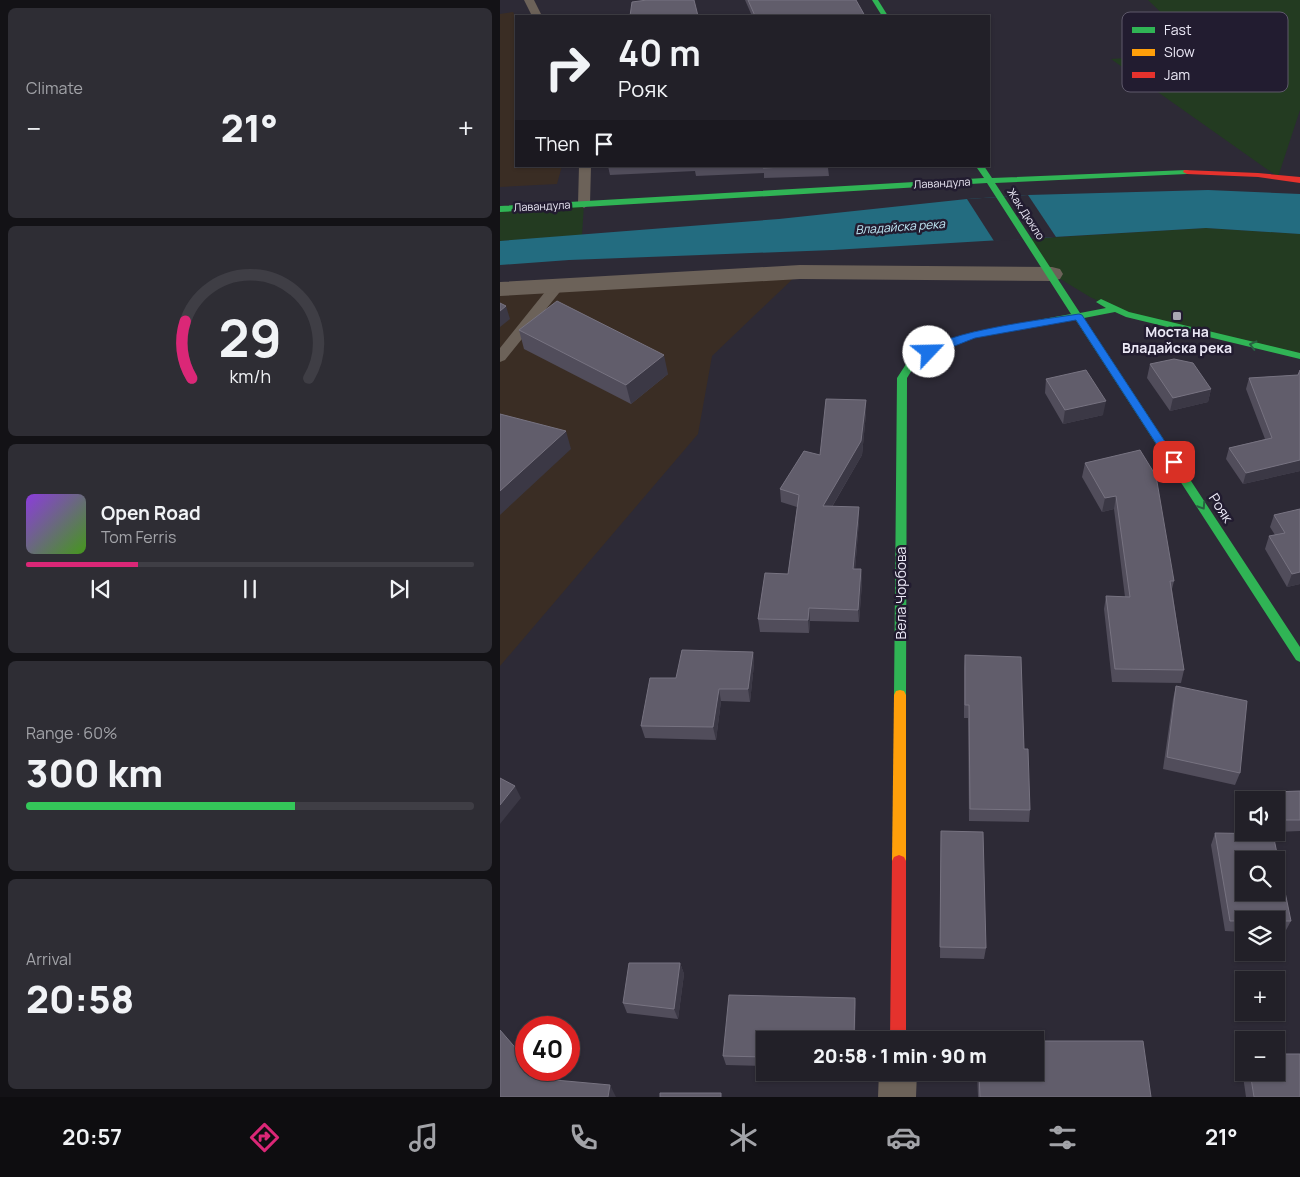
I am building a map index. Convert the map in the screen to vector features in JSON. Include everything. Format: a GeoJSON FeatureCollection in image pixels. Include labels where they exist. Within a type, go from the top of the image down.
{"type":"FeatureCollection","features":[{"type":"Feature","properties":{"kind":"street"},"geometry":{"type":"LineString","coordinates":[[875,0],[884,15]]}},
{"type":"Feature","properties":{"kind":"street","name":"Жак Дюкло"},"geometry":{"type":"LineString","coordinates":[[980,167],[1052,274]]}},
{"type":"Feature","properties":{"kind":"street","name":"Лавандула"},"geometry":{"type":"LineString","coordinates":[[500,209],[1131,172],[1278,177],[1300,180]]}},
{"type":"Feature","properties":{"kind":"street"},"geometry":{"type":"LineString","coordinates":[[500,289],[800,272],[1052,274],[1075,288]]}},
{"type":"Feature","properties":{"kind":"street","name":"Рояк"},"geometry":{"type":"LineString","coordinates":[[1052,274],[1300,657]]}},
{"type":"Feature","properties":{"kind":"street"},"geometry":{"type":"LineString","coordinates":[[1090,297],[1126,314],[1300,356]]}},
{"type":"Feature","properties":{"kind":"street","name":"Вела Чорбова"},"geometry":{"type":"LineString","coordinates":[[898,1031],[902,378],[913,360],[945,344],[973,335],[1116,309]]}},
{"type":"Feature","properties":{"kind":"street"},"geometry":{"type":"LineString","coordinates":[[898,1081],[898,1097]]}},
{"type":"Feature","properties":{"kind":"lane"},"geometry":{"type":"LineString","coordinates":[[529,0],[536,15]]}},
{"type":"Feature","properties":{"kind":"lane","name":"Лавандула"},"geometry":{"type":"LineString","coordinates":[[584,204],[585,167]]}},
{"type":"Feature","properties":{"kind":"lane"},"geometry":{"type":"LineString","coordinates":[[500,357],[558,285]]}},
{"type":"Feature","properties":{"kind":"shaded area"},"geometry":{"type":"Polygon","coordinates":[[[513,12],[515,15],[515,167],[562,167],[557,184],[500,187],[500,14],[513,12]]]}},
{"type":"Feature","properties":{"kind":"shaded area"},"geometry":{"type":"Polygon","coordinates":[[[800,272],[712,356],[698,434],[500,666],[500,289],[800,272]]]}},
{"type":"Feature","properties":{"kind":"green space"},"geometry":{"type":"Polygon","coordinates":[[[1148,0],[1300,0],[1300,110],[1278,177],[1158,92],[1288,92],[1288,12],[1160,12],[1148,0]]]}},
{"type":"Feature","properties":{"kind":"green space"},"geometry":{"type":"Polygon","coordinates":[[[1122,58],[1122,67],[1111,59],[1122,58]]]}},
{"type":"Feature","properties":{"kind":"green space"},"geometry":{"type":"Polygon","coordinates":[[[584,204],[582,235],[500,241],[500,209],[584,204]]]}},
{"type":"Feature","properties":{"kind":"green space"},"geometry":{"type":"Polygon","coordinates":[[[1206,228],[1300,234],[1300,356],[1126,314],[1090,297],[1052,274],[1027,239],[1206,228]]]}},
{"type":"Feature","properties":{"kind":"water","name":"Владайска река"},"geometry":{"type":"Polygon","coordinates":[[[1208,190],[1300,194],[1300,234],[1206,228],[833,250],[569,260],[500,265],[500,241],[779,219],[967,199],[1028,195],[1208,190]]]}},
{"type":"Feature","properties":{"kind":"pier"},"geometry":{"type":"Polygon","coordinates":[[[1028,195],[1056,237],[994,241],[967,199],[1028,195]]]}},
{"type":"Feature","properties":{"kind":"building"},"geometry":{"type":"Polygon","coordinates":[[[647,0],[694,0],[698,15],[630,15],[632,2],[647,0]]]}},
{"type":"Feature","properties":{"kind":"building"},"geometry":{"type":"Polygon","coordinates":[[[748,0],[856,0],[864,15],[755,15],[748,0]]]}},
{"type":"Feature","properties":{"kind":"building"},"geometry":{"type":"Polygon","coordinates":[[[557,301],[664,355],[626,385],[519,330],[557,301]]]}},
{"type":"Feature","properties":{"kind":"building"},"geometry":{"type":"Polygon","coordinates":[[[500,303],[506,306],[500,311],[500,303]]]}},
{"type":"Feature","properties":{"kind":"building"},"geometry":{"type":"Polygon","coordinates":[[[1174,359],[1193,363],[1211,389],[1173,398],[1150,364],[1174,359]]]}},
{"type":"Feature","properties":{"kind":"building"},"geometry":{"type":"Polygon","coordinates":[[[1086,370],[1106,401],[1065,410],[1046,379],[1086,370]]]}},
{"type":"Feature","properties":{"kind":"building"},"geometry":{"type":"Polygon","coordinates":[[[1300,370],[1300,460],[1246,473],[1229,448],[1272,438],[1249,378],[1298,375],[1300,370]]]}},
{"type":"Feature","properties":{"kind":"building"},"geometry":{"type":"Polygon","coordinates":[[[826,399],[866,400],[861,441],[823,506],[859,507],[853,569],[861,569],[858,610],[809,608],[808,620],[758,619],[765,573],[788,574],[799,495],[780,489],[804,451],[820,455],[826,399]]]}},
{"type":"Feature","properties":{"kind":"building"},"geometry":{"type":"Polygon","coordinates":[[[500,414],[566,431],[500,491],[500,414]]]}},
{"type":"Feature","properties":{"kind":"building"},"geometry":{"type":"Polygon","coordinates":[[[1140,450],[1156,476],[1174,581],[1170,581],[1184,670],[1115,669],[1106,596],[1130,597],[1116,496],[1105,498],[1085,463],[1140,450]]]}},
{"type":"Feature","properties":{"kind":"building"},"geometry":{"type":"Polygon","coordinates":[[[1300,509],[1300,572],[1292,574],[1269,536],[1285,533],[1274,515],[1300,509]]]}},
{"type":"Feature","properties":{"kind":"building"},"geometry":{"type":"Polygon","coordinates":[[[682,650],[753,652],[748,689],[719,689],[713,727],[641,726],[650,678],[676,678],[682,650]]]}},
{"type":"Feature","properties":{"kind":"building"},"geometry":{"type":"Polygon","coordinates":[[[965,655],[1021,657],[1024,749],[1028,749],[1030,810],[970,809],[969,705],[965,705],[965,655]]]}},
{"type":"Feature","properties":{"kind":"building"},"geometry":{"type":"Polygon","coordinates":[[[1176,686],[1247,701],[1240,773],[1167,757],[1176,686]]]}},
{"type":"Feature","properties":{"kind":"building"},"geometry":{"type":"Polygon","coordinates":[[[500,778],[515,786],[500,805],[500,778]]]}},
{"type":"Feature","properties":{"kind":"building"},"geometry":{"type":"Polygon","coordinates":[[[1300,791],[1300,820],[1285,820],[1285,792],[1300,791]]]}},
{"type":"Feature","properties":{"kind":"building"},"geometry":{"type":"Polygon","coordinates":[[[941,831],[983,832],[986,948],[940,947],[941,831]]]}},
{"type":"Feature","properties":{"kind":"building"},"geometry":{"type":"Polygon","coordinates":[[[1215,833],[1235,833],[1235,841],[1274,841],[1277,851],[1235,851],[1235,901],[1285,901],[1285,892],[1291,921],[1285,921],[1285,911],[1235,911],[1235,921],[1230,921],[1215,833]]]}},
{"type":"Feature","properties":{"kind":"building"},"geometry":{"type":"Polygon","coordinates":[[[629,963],[680,963],[674,1009],[623,1003],[629,963]]]}},
{"type":"Feature","properties":{"kind":"building"},"geometry":{"type":"Polygon","coordinates":[[[729,995],[855,998],[854,1031],[756,1031],[756,1057],[723,1056],[729,995]]]}},
{"type":"Feature","properties":{"kind":"building"},"geometry":{"type":"Polygon","coordinates":[[[500,1030],[515,1047],[515,1081],[566,1081],[610,1085],[608,1097],[500,1097],[500,1030]]]}},
{"type":"Feature","properties":{"kind":"building"},"geometry":{"type":"Polygon","coordinates":[[[1044,1041],[1143,1041],[1151,1097],[980,1097],[979,1081],[1044,1081],[1044,1041]]]}},
{"type":"Feature","properties":{"kind":"building"},"geometry":{"type":"Polygon","coordinates":[[[1285,1054],[1300,1054],[1300,1097],[1254,1097],[1251,1081],[1285,1081],[1285,1054]]]}},
{"type":"Feature","properties":{"kind":"building"},"geometry":{"type":"Polygon","coordinates":[[[660,1093],[721,1093],[721,1097],[660,1097],[660,1093]]]}},
{"type":"Feature","properties":{"kind":"traffic: fast"},"geometry":{"type":"LineString","coordinates":[[875,0],[884,15]]}},
{"type":"Feature","properties":{"kind":"traffic: fast"},"geometry":{"type":"LineString","coordinates":[[981,168],[1300,657]]}},
{"type":"Feature","properties":{"kind":"traffic: fast"},"geometry":{"type":"LineString","coordinates":[[500,209],[1087,175],[1187,172]]}},
{"type":"Feature","properties":{"kind":"traffic: fast"},"geometry":{"type":"LineString","coordinates":[[1101,302],[1126,314],[1300,356]]}},
{"type":"Feature","properties":{"kind":"traffic: fast"},"geometry":{"type":"LineString","coordinates":[[900,695],[902,378],[913,360],[945,344],[973,335],[1116,309]]}},
{"type":"Feature","properties":{"kind":"traffic: slow"},"geometry":{"type":"LineString","coordinates":[[899,861],[900,695]]}},
{"type":"Feature","properties":{"kind":"traffic: jam"},"geometry":{"type":"LineString","coordinates":[[1187,172],[1258,175],[1300,180]]}},
{"type":"Feature","properties":{"kind":"traffic: jam"},"geometry":{"type":"LineString","coordinates":[[898,1031],[899,861]]}},
{"type":"Feature","properties":{"kind":"place","name":"Моста на Владайска река"},"geometry":{"type":"Point","coordinates":[1177,316]}},
{"type":"Feature","properties":{"kind":"route"},"geometry":{"type":"LineString","coordinates":[[929,352],[945,344],[973,335],[1079,317],[1174,462]]}}]}
